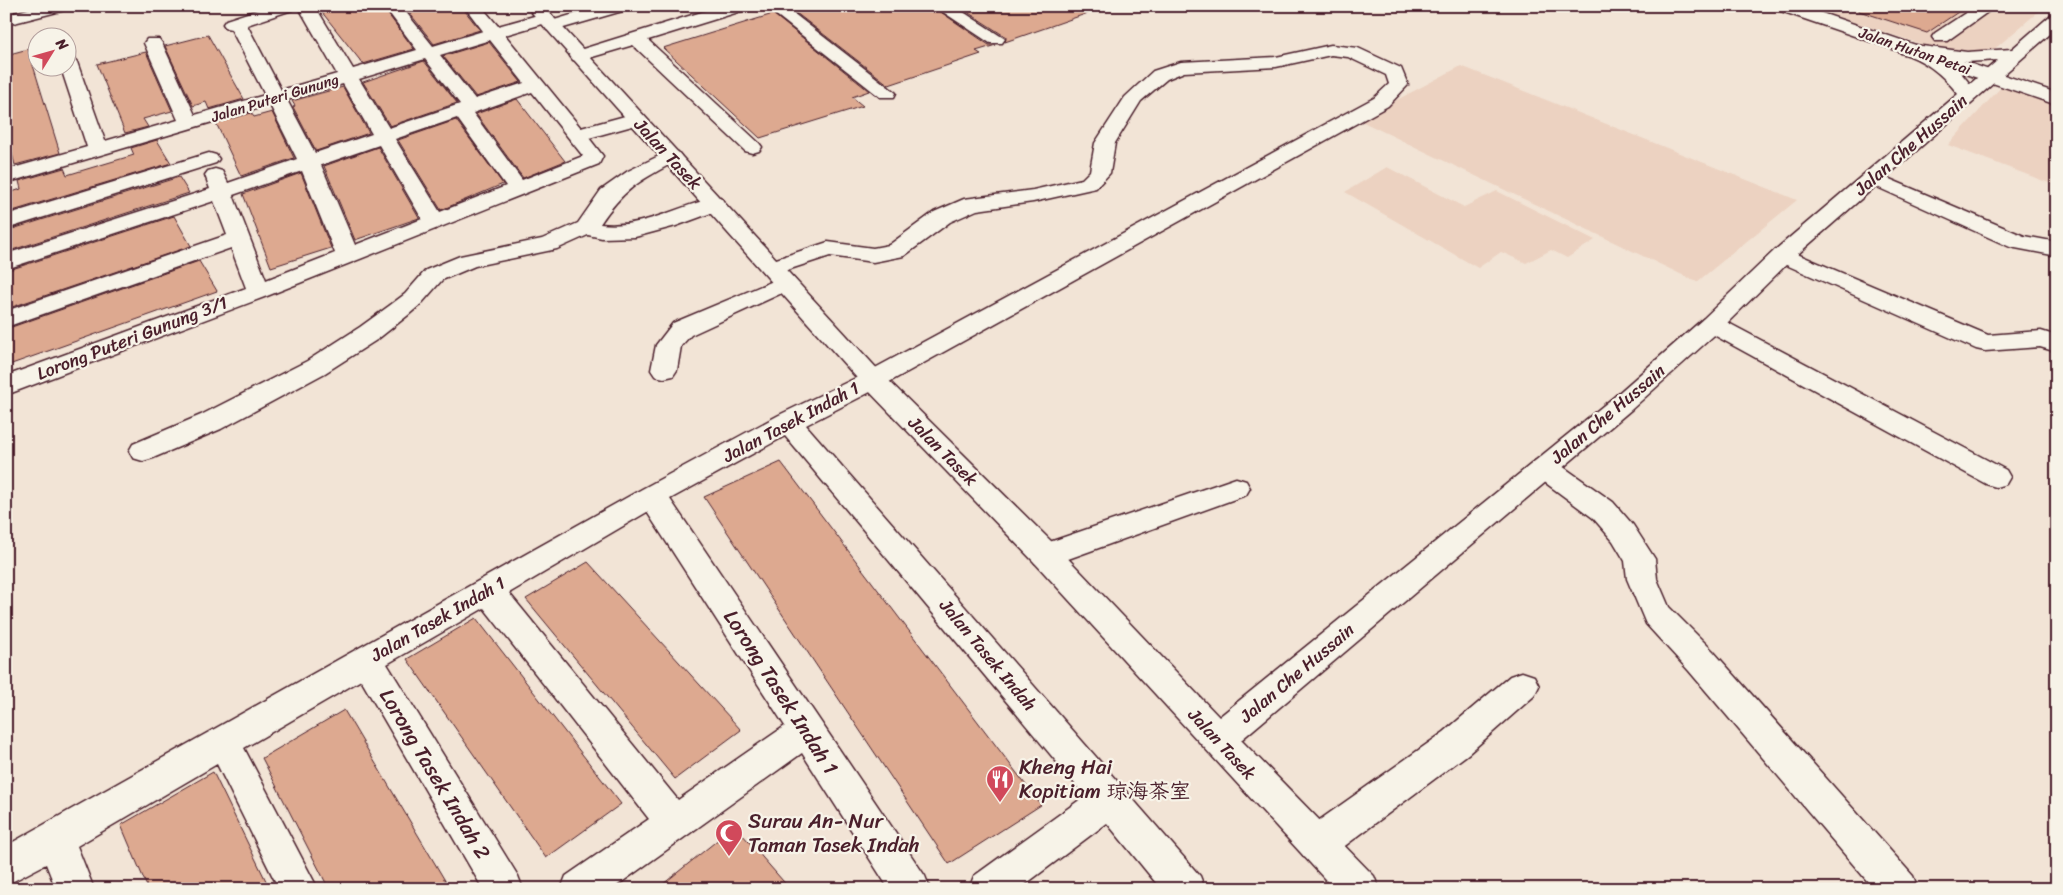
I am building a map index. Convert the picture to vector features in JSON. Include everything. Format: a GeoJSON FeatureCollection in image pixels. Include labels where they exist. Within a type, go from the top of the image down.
{"type":"FeatureCollection","features":[{"type":"Feature","properties":{"kind":"street"},"geometry":{"type":"LineString","coordinates":[[6,20],[59,6]]}},
{"type":"Feature","properties":{"kind":"street"},"geometry":{"type":"LineString","coordinates":[[286,6],[232,24],[238,25],[309,162],[348,256]]}},
{"type":"Feature","properties":{"kind":"street"},"geometry":{"type":"LineString","coordinates":[[306,6],[436,223]]}},
{"type":"Feature","properties":{"kind":"street"},"geometry":{"type":"LineString","coordinates":[[392,6],[430,52],[519,190]]}},
{"type":"Feature","properties":{"kind":"street"},"geometry":{"type":"LineString","coordinates":[[472,6],[576,136],[636,118]]}},
{"type":"Feature","properties":{"kind":"street","name":"Jalan Puteri Gunung"},"geometry":{"type":"LineString","coordinates":[[6,177],[544,17],[620,6]]}},
{"type":"Feature","properties":{"kind":"street"},"geometry":{"type":"LineString","coordinates":[[579,56],[739,6]]}},
{"type":"Feature","properties":{"kind":"street"},"geometry":{"type":"LineString","coordinates":[[773,6],[887,93]]}},
{"type":"Feature","properties":{"kind":"street"},"geometry":{"type":"LineString","coordinates":[[942,6],[996,39]]}},
{"type":"Feature","properties":{"kind":"street","name":"Jalan Hutan Petai"},"geometry":{"type":"LineString","coordinates":[[1784,6],[1913,51],[1979,86]]}},
{"type":"Feature","properties":{"kind":"street"},"geometry":{"type":"LineString","coordinates":[[1941,37],[1988,6]]}},
{"type":"Feature","properties":{"kind":"street","name":"Jalan Tasek"},"geometry":{"type":"LineString","coordinates":[[544,17],[873,380],[1046,555],[1360,889]]}},
{"type":"Feature","properties":{"kind":"street","name":"Jalan Che Hussain"},"geometry":{"type":"LineString","coordinates":[[1217,739],[1545,468],[1712,324],[1783,255],[2057,19]]}},
{"type":"Feature","properties":{"kind":"street"},"geometry":{"type":"LineString","coordinates":[[636,38],[752,147]]}},
{"type":"Feature","properties":{"kind":"street"},"geometry":{"type":"LineString","coordinates":[[153,43],[209,159],[259,291]]}},
{"type":"Feature","properties":{"kind":"street","name":"Jalan Tasek Indah 1"},"geometry":{"type":"LineString","coordinates":[[6,867],[652,496],[789,422],[873,380],[1380,102],[1399,85],[1394,72],[1352,52],[1331,50],[1276,62],[1181,67],[1160,74],[1134,97],[1105,143],[1100,173],[1089,184],[1033,196],[972,204],[942,218],[896,251],[873,255],[828,249],[779,275]]}},
{"type":"Feature","properties":{"kind":"street"},"geometry":{"type":"LineString","coordinates":[[1913,51],[1967,57],[2015,54]]}},
{"type":"Feature","properties":{"kind":"street"},"geometry":{"type":"LineString","coordinates":[[1913,51],[1979,86],[2057,117]]}},
{"type":"Feature","properties":{"kind":"street"},"geometry":{"type":"LineString","coordinates":[[73,78],[98,150]]}},
{"type":"Feature","properties":{"kind":"street"},"geometry":{"type":"LineString","coordinates":[[6,262],[222,192],[535,85]]}},
{"type":"Feature","properties":{"kind":"street"},"geometry":{"type":"LineString","coordinates":[[1979,86],[2057,99]]}},
{"type":"Feature","properties":{"kind":"street","name":"Lorong Puteri Gunung 3/1"},"geometry":{"type":"LineString","coordinates":[[6,386],[259,291],[587,164],[592,160],[592,156],[576,136]]}},
{"type":"Feature","properties":{"kind":"street"},"geometry":{"type":"LineString","coordinates":[[143,451],[211,422],[316,366],[369,333],[398,311],[413,299],[434,275],[468,261],[549,244],[586,228],[609,195],[635,175],[670,156]]}},
{"type":"Feature","properties":{"kind":"street"},"geometry":{"type":"LineString","coordinates":[[6,222],[209,159]]}},
{"type":"Feature","properties":{"kind":"street"},"geometry":{"type":"LineString","coordinates":[[1872,178],[2018,242],[2057,249]]}},
{"type":"Feature","properties":{"kind":"street"},"geometry":{"type":"LineString","coordinates":[[586,228],[597,231],[625,231],[671,222],[714,204]]}},
{"type":"Feature","properties":{"kind":"street"},"geometry":{"type":"LineString","coordinates":[[6,319],[239,238]]}},
{"type":"Feature","properties":{"kind":"street"},"geometry":{"type":"LineString","coordinates":[[1783,255],[1985,343],[2041,339],[2057,344]]}},
{"type":"Feature","properties":{"kind":"street"},"geometry":{"type":"LineString","coordinates":[[664,370],[669,345],[682,329],[779,275]]}},
{"type":"Feature","properties":{"kind":"street"},"geometry":{"type":"LineString","coordinates":[[1712,324],[1996,477]]}},
{"type":"Feature","properties":{"kind":"street","name":"Jalan Tasek Indah"},"geometry":{"type":"LineString","coordinates":[[789,422],[1186,889]]}},
{"type":"Feature","properties":{"kind":"street"},"geometry":{"type":"LineString","coordinates":[[1545,468],[1602,510],[1624,533],[1640,559],[1642,579],[1657,615],[1701,661],[1898,889]]}},
{"type":"Feature","properties":{"kind":"street"},"geometry":{"type":"LineString","coordinates":[[1046,555],[1236,488]]}},
{"type":"Feature","properties":{"kind":"street","name":"Lorong Tasek Indah 1"},"geometry":{"type":"LineString","coordinates":[[652,496],[911,889]]}},
{"type":"Feature","properties":{"kind":"street"},"geometry":{"type":"LineString","coordinates":[[488,590],[675,824]]}},
{"type":"Feature","properties":{"kind":"street","name":"Lorong Tasek Indah 2"},"geometry":{"type":"LineString","coordinates":[[366,660],[504,889]]}},
{"type":"Feature","properties":{"kind":"street"},"geometry":{"type":"LineString","coordinates":[[1317,844],[1456,743],[1522,686]]}},
{"type":"Feature","properties":{"kind":"street"},"geometry":{"type":"LineString","coordinates":[[580,889],[806,731]]}},
{"type":"Feature","properties":{"kind":"street"},"geometry":{"type":"LineString","coordinates":[[223,742],[299,889]]}},
{"type":"Feature","properties":{"kind":"street"},"geometry":{"type":"LineString","coordinates":[[988,889],[1110,799]]}},
{"type":"Feature","properties":{"kind":"street"},"geometry":{"type":"LineString","coordinates":[[55,839],[74,889]]}},
{"type":"Feature","properties":{"kind":"shaded area"},"geometry":{"type":"Polygon","coordinates":[[[1805,6],[2045,6],[1991,52],[1933,48],[1805,6]]]}},
{"type":"Feature","properties":{"kind":"shaded area"},"geometry":{"type":"Polygon","coordinates":[[[1461,66],[1797,200],[1697,282],[1359,120],[1461,66]]]}},
{"type":"Feature","properties":{"kind":"shaded area"},"geometry":{"type":"Polygon","coordinates":[[[2003,85],[2057,104],[2057,186],[1948,145],[2003,85]]]}},
{"type":"Feature","properties":{"kind":"shaded area"},"geometry":{"type":"Polygon","coordinates":[[[1387,167],[1464,207],[1497,191],[1595,240],[1567,258],[1551,250],[1526,263],[1501,252],[1478,268],[1345,192],[1387,167]]]}},
{"type":"Feature","properties":{"kind":"building"},"geometry":{"type":"Polygon","coordinates":[[[317,6],[382,6],[414,49],[363,64],[317,6]]]}},
{"type":"Feature","properties":{"kind":"building"},"geometry":{"type":"Polygon","coordinates":[[[404,6],[461,6],[480,30],[434,44],[404,6]]]}},
{"type":"Feature","properties":{"kind":"building"},"geometry":{"type":"Polygon","coordinates":[[[802,6],[932,6],[989,45],[996,45],[976,51],[981,54],[889,85],[791,9],[802,6]]]}},
{"type":"Feature","properties":{"kind":"building"},"geometry":{"type":"Polygon","coordinates":[[[958,6],[1093,6],[1094,11],[1005,42],[1006,37],[958,6]]]}},
{"type":"Feature","properties":{"kind":"building"},"geometry":{"type":"Polygon","coordinates":[[[1860,6],[1967,6],[1927,33],[1859,11],[1860,6]]]}},
{"type":"Feature","properties":{"kind":"building"},"geometry":{"type":"Polygon","coordinates":[[[773,14],[869,91],[852,97],[863,106],[760,138],[663,48],[773,14]]]}},
{"type":"Feature","properties":{"kind":"building"},"geometry":{"type":"Polygon","coordinates":[[[208,35],[244,99],[209,109],[206,102],[193,106],[165,46],[208,35]]]}},
{"type":"Feature","properties":{"kind":"building"},"geometry":{"type":"Polygon","coordinates":[[[489,42],[521,82],[476,97],[443,56],[489,42]]]}},
{"type":"Feature","properties":{"kind":"building"},"geometry":{"type":"Polygon","coordinates":[[[28,49],[28,78],[37,78],[60,153],[15,165],[6,131],[6,55],[28,49]]]}},
{"type":"Feature","properties":{"kind":"building"},"geometry":{"type":"Polygon","coordinates":[[[146,52],[172,111],[143,119],[148,127],[125,133],[97,64],[146,52]]]}},
{"type":"Feature","properties":{"kind":"building"},"geometry":{"type":"Polygon","coordinates":[[[424,61],[457,103],[390,126],[363,82],[424,61]]]}},
{"type":"Feature","properties":{"kind":"building"},"geometry":{"type":"Polygon","coordinates":[[[343,87],[369,133],[316,151],[293,107],[295,106],[292,101],[343,87]]]}},
{"type":"Feature","properties":{"kind":"building"},"geometry":{"type":"Polygon","coordinates":[[[517,99],[565,161],[523,178],[476,114],[517,99]]]}},
{"type":"Feature","properties":{"kind":"building"},"geometry":{"type":"Polygon","coordinates":[[[272,112],[294,158],[241,176],[216,123],[251,113],[254,117],[272,112]]]}},
{"type":"Feature","properties":{"kind":"building"},"geometry":{"type":"Polygon","coordinates":[[[456,120],[503,184],[441,210],[398,140],[456,120]]]}},
{"type":"Feature","properties":{"kind":"building"},"geometry":{"type":"Polygon","coordinates":[[[157,140],[171,163],[6,213],[6,194],[21,189],[19,181],[64,168],[67,175],[134,155],[131,148],[157,140]]]}},
{"type":"Feature","properties":{"kind":"building"},"geometry":{"type":"Polygon","coordinates":[[[378,147],[419,218],[355,240],[324,166],[378,147]]]}},
{"type":"Feature","properties":{"kind":"building"},"geometry":{"type":"Polygon","coordinates":[[[301,173],[331,248],[271,267],[243,194],[301,173]]]}},
{"type":"Feature","properties":{"kind":"building"},"geometry":{"type":"Polygon","coordinates":[[[179,177],[189,193],[6,252],[6,231],[179,177]]]}},
{"type":"Feature","properties":{"kind":"building"},"geometry":{"type":"Polygon","coordinates":[[[174,216],[191,246],[6,309],[6,271],[174,216]]]}},
{"type":"Feature","properties":{"kind":"building"},"geometry":{"type":"Polygon","coordinates":[[[199,261],[217,291],[6,366],[6,329],[199,261]]]}},
{"type":"Feature","properties":{"kind":"building"},"geometry":{"type":"Polygon","coordinates":[[[781,462],[1041,805],[949,864],[704,497],[781,462]]]}},
{"type":"Feature","properties":{"kind":"building"},"geometry":{"type":"Polygon","coordinates":[[[588,562],[741,730],[675,779],[526,599],[588,562]]]}},
{"type":"Feature","properties":{"kind":"building"},"geometry":{"type":"Polygon","coordinates":[[[476,618],[621,804],[546,858],[407,659],[476,618]]]}},
{"type":"Feature","properties":{"kind":"building"},"geometry":{"type":"Polygon","coordinates":[[[344,710],[450,889],[329,889],[262,758],[344,710]]]}},
{"type":"Feature","properties":{"kind":"building"},"geometry":{"type":"Polygon","coordinates":[[[213,772],[270,889],[148,889],[121,825],[213,772]]]}},
{"type":"Feature","properties":{"kind":"building","name":"Surau An- Nur Taman Tasek Indah"},"geometry":{"type":"Polygon","coordinates":[[[735,826],[790,889],[657,889],[735,826]]]}},
{"type":"Feature","properties":{"kind":"place","name":"Kheng Hai Kopitiam 琼海茶室"},"geometry":{"type":"Point","coordinates":[1000,803]}},
{"type":"Feature","properties":{"kind":"place","name":"Surau An- Nur Taman Tasek Indah"},"geometry":{"type":"Point","coordinates":[729,857]}}]}
